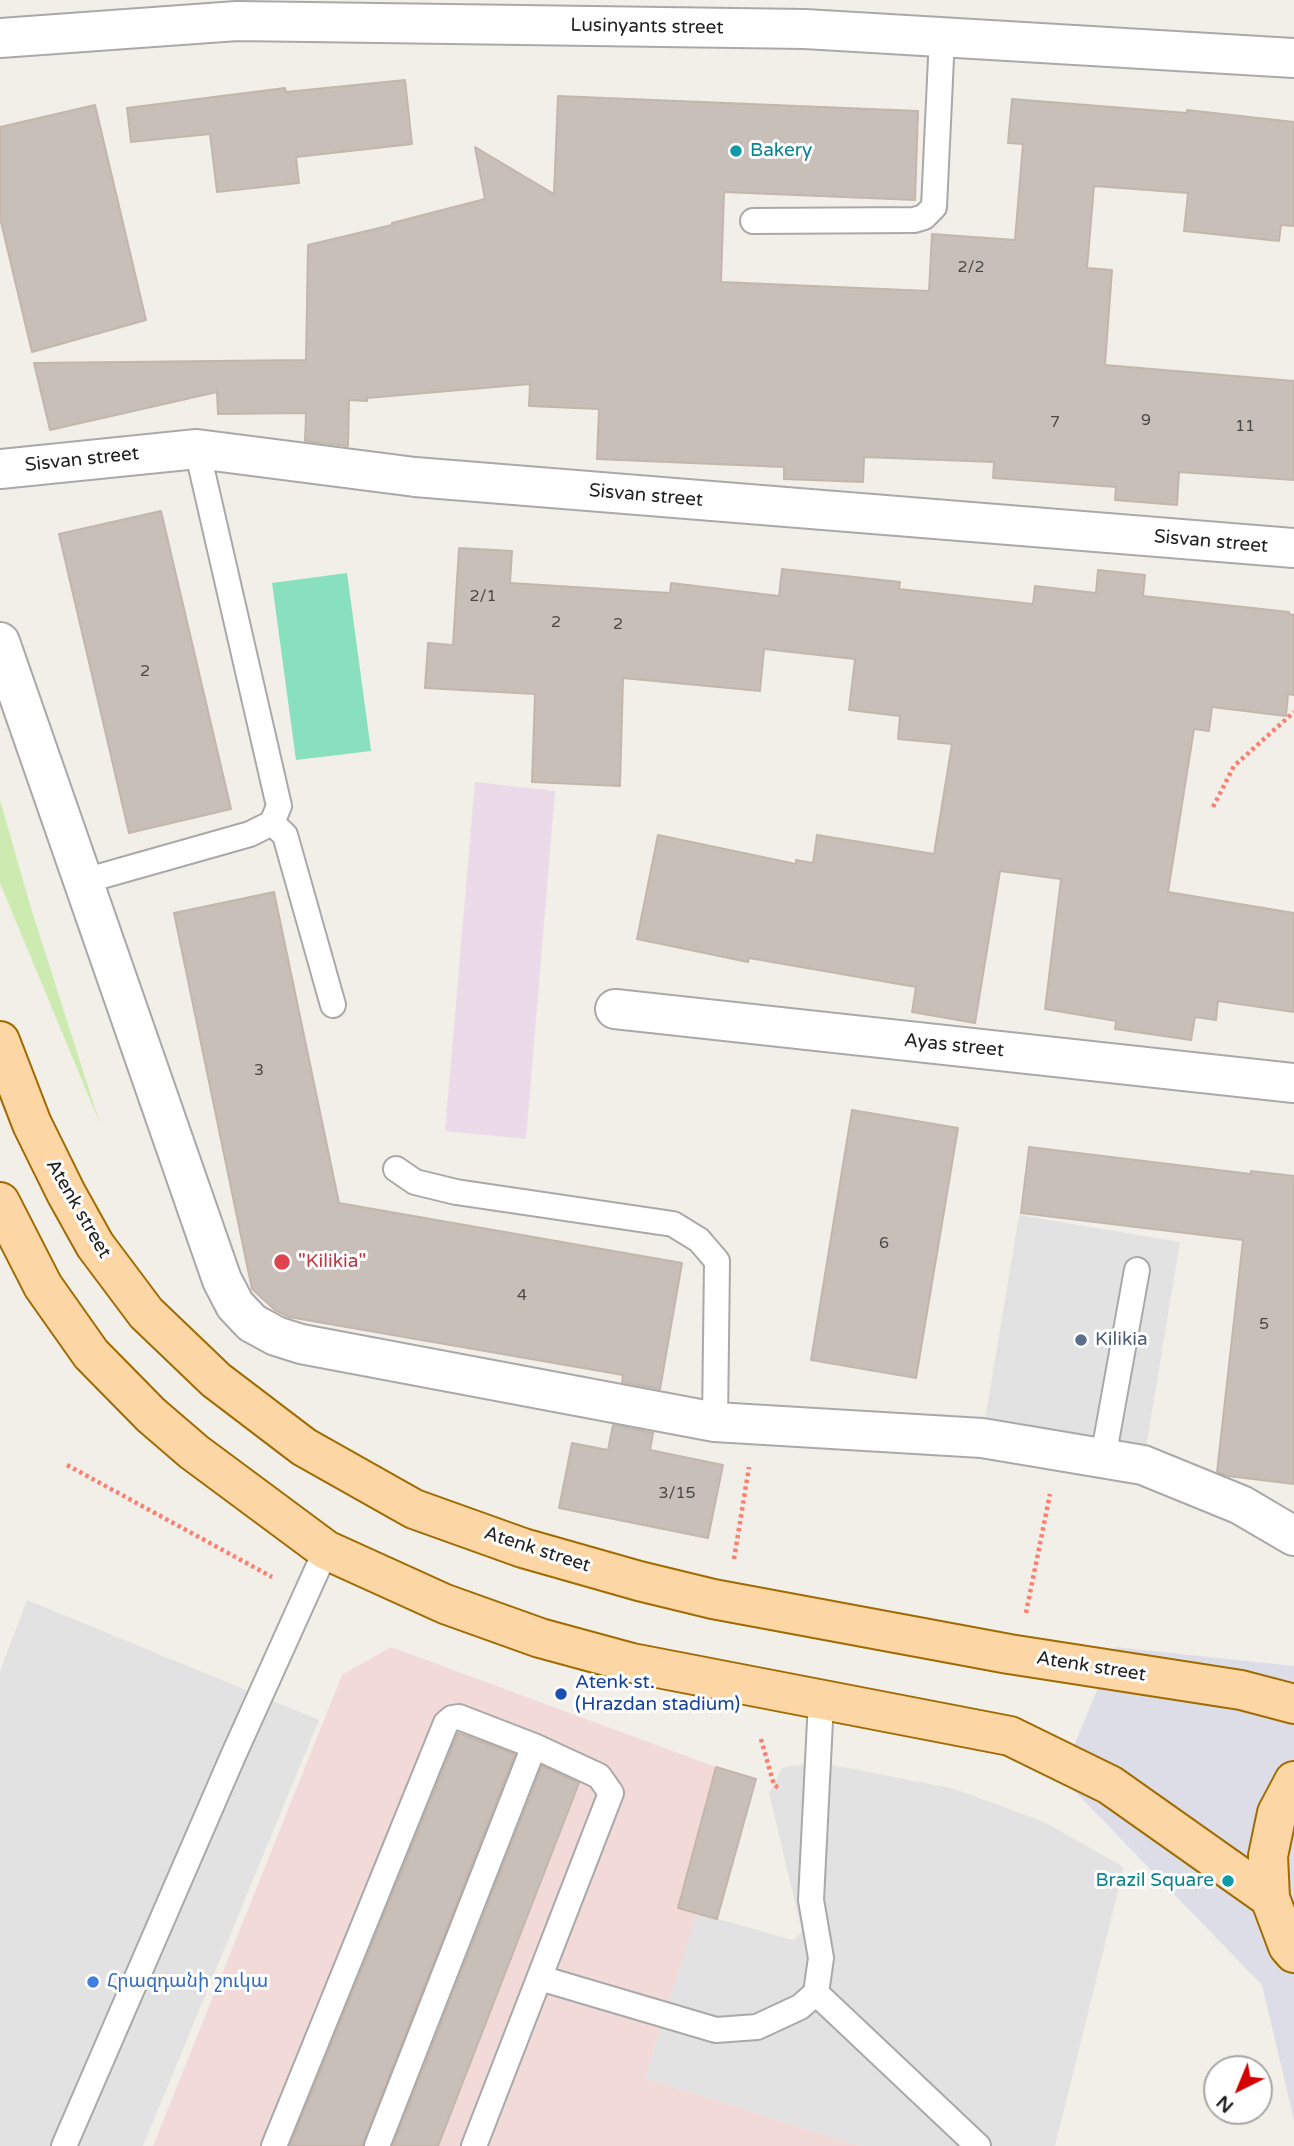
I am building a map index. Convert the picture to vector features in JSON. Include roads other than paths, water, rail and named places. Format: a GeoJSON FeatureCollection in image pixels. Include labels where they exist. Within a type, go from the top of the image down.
{"type":"FeatureCollection","features":[{"type":"Feature","properties":{"kind":"main road","name":"Atenk street"},"geometry":{"type":"LineString","coordinates":[[0,1041],[32,1124],[66,1193],[95,1245],[146,1313],[216,1380],[304,1447],[414,1509],[523,1548],[713,1599],[1009,1654],[1241,1690],[1294,1704]]}},
{"type":"Feature","properties":{"kind":"main road"},"geometry":{"type":"LineString","coordinates":[[0,1202],[43,1286],[90,1354],[151,1415],[194,1452],[326,1550],[445,1604],[540,1638],[632,1663],[1010,1736],[1110,1785],[1270,1898]]}},
{"type":"Feature","properties":{"kind":"main road"},"geometry":{"type":"LineString","coordinates":[[1294,1781],[1277,1813],[1268,1856],[1270,1898],[1288,1946],[1294,1953]]}},
{"type":"Feature","properties":{"kind":"street","name":"Lusinyants street"},"geometry":{"type":"LineString","coordinates":[[0,38],[237,21],[807,14],[942,37],[1294,58]]}},
{"type":"Feature","properties":{"kind":"street","name":"Sisvan street"},"geometry":{"type":"LineString","coordinates":[[0,469],[197,449],[415,477],[1294,548]]}},
{"type":"Feature","properties":{"kind":"street"},"geometry":{"type":"LineString","coordinates":[[0,642],[222,1280],[235,1305],[252,1323],[276,1336],[300,1344],[715,1422],[982,1438],[1143,1465],[1241,1505],[1294,1536]]}},
{"type":"Feature","properties":{"kind":"street","name":"Ayas street"},"geometry":{"type":"LineString","coordinates":[[615,1009],[1294,1083]]}},
{"type":"Feature","properties":{"kind":"lane"},"geometry":{"type":"LineString","coordinates":[[753,221],[914,220],[924,217],[934,207],[942,37]]}},
{"type":"Feature","properties":{"kind":"lane"},"geometry":{"type":"LineString","coordinates":[[84,881],[250,834],[272,823],[279,806],[197,449]]}},
{"type":"Feature","properties":{"kind":"lane"},"geometry":{"type":"LineString","coordinates":[[272,823],[285,835],[333,1005]]}},
{"type":"Feature","properties":{"kind":"lane"},"geometry":{"type":"LineString","coordinates":[[396,1169],[415,1182],[456,1192],[673,1224],[699,1240],[717,1261],[715,1422]]}},
{"type":"Feature","properties":{"kind":"lane"},"geometry":{"type":"LineString","coordinates":[[1103,1458],[1137,1270]]}},
{"type":"Feature","properties":{"kind":"lane"},"geometry":{"type":"LineString","coordinates":[[64,2146],[326,1550]]}},
{"type":"Feature","properties":{"kind":"lane"},"geometry":{"type":"LineString","coordinates":[[540,1978],[716,2030],[757,2027],[800,2007],[816,1993],[821,1958],[811,1900],[821,1701]]}},
{"type":"Feature","properties":{"kind":"lane"},"geometry":{"type":"LineString","coordinates":[[274,2146],[446,1723],[459,1717],[534,1746],[599,1776],[611,1793],[474,2146]]}},
{"type":"Feature","properties":{"kind":"lane"},"geometry":{"type":"LineString","coordinates":[[377,2146],[534,1746]]}},
{"type":"Feature","properties":{"kind":"lane"},"geometry":{"type":"LineString","coordinates":[[816,1993],[978,2146]]}},
{"type":"Feature","properties":{"kind":"place","name":"Bakery"},"geometry":{"type":"Point","coordinates":[736,151]}},
{"type":"Feature","properties":{"kind":"place","name":"\"Kilikia\""},"geometry":{"type":"Point","coordinates":[282,1262]}},
{"type":"Feature","properties":{"kind":"place","name":"Kilikia"},"geometry":{"type":"Point","coordinates":[1081,1340]}},
{"type":"Feature","properties":{"kind":"place","name":"Atenk st. (Hrazdan stadium)"},"geometry":{"type":"Point","coordinates":[561,1694]}},
{"type":"Feature","properties":{"kind":"place","name":"Brazil Square"},"geometry":{"type":"Point","coordinates":[1228,1881]}},
{"type":"Feature","properties":{"kind":"place","name":"Հրազդանի շուկա"},"geometry":{"type":"Point","coordinates":[93,1982]}}]}
